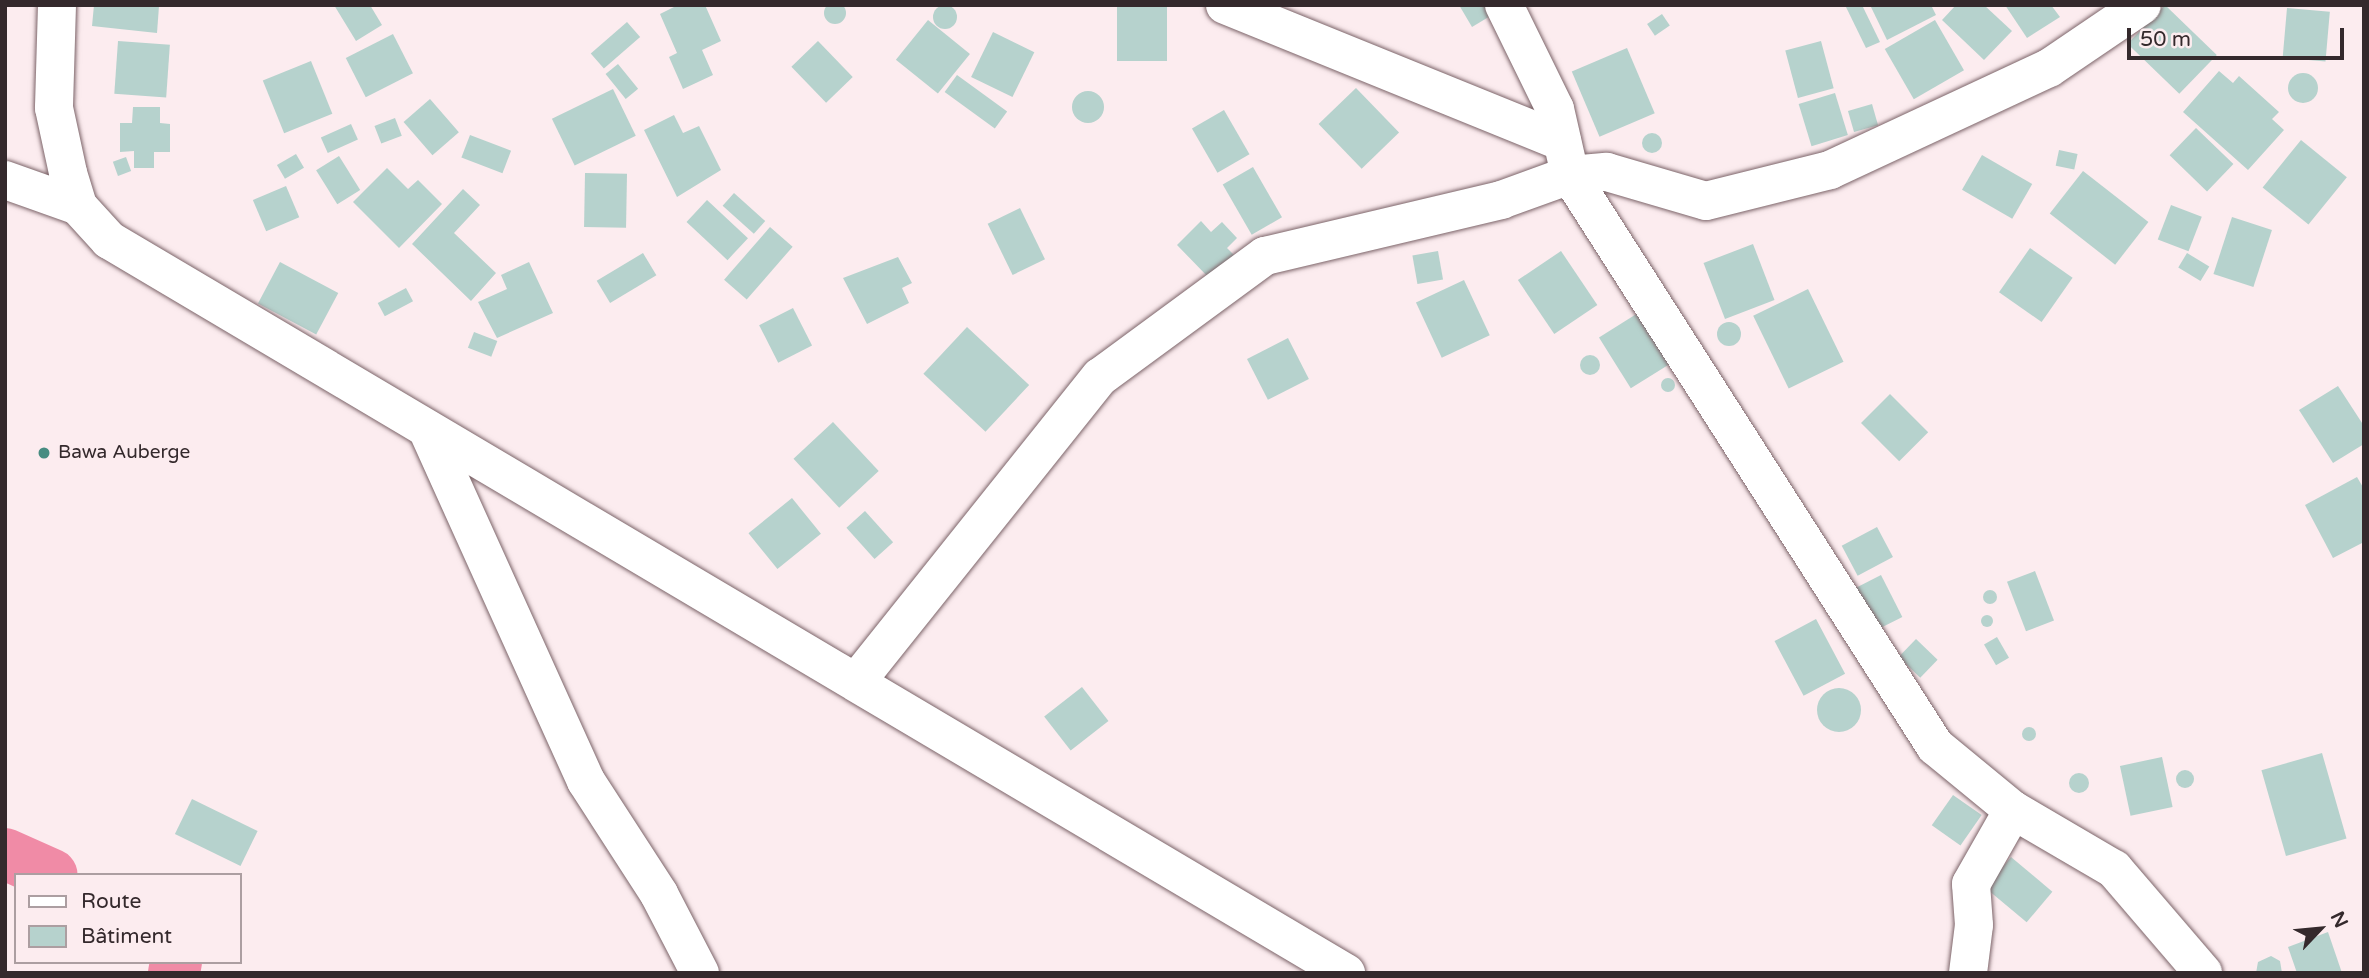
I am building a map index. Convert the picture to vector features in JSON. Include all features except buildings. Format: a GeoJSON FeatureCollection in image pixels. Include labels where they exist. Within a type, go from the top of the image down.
{"type":"FeatureCollection","features":[{"type":"Feature","properties":{"kind":"street"},"geometry":{"type":"LineString","coordinates":[[57,5],[54,108],[78,206]]}},
{"type":"Feature","properties":{"kind":"street"},"geometry":{"type":"LineString","coordinates":[[1225,5],[1566,158],[1706,201],[1830,170],[2049,68],[2142,5]]}},
{"type":"Feature","properties":{"kind":"street"},"geometry":{"type":"LineString","coordinates":[[1504,5],[1555,109],[1566,158],[1936,746],[2014,810],[2114,869],[2203,973]]}},
{"type":"Feature","properties":{"kind":"street"},"geometry":{"type":"LineString","coordinates":[[857,681],[1100,377],[1265,257],[1501,200],[1566,158]]}},
{"type":"Feature","properties":{"kind":"street"},"geometry":{"type":"LineString","coordinates":[[5,180],[78,206],[140,264],[857,681],[1346,973]]}},
{"type":"Feature","properties":{"kind":"street"},"geometry":{"type":"LineString","coordinates":[[427,429],[586,781],[659,894],[700,973]]}},
{"type":"Feature","properties":{"kind":"street"},"geometry":{"type":"LineString","coordinates":[[1968,973],[1974,925],[1971,884],[2014,810]]}},
{"type":"Feature","properties":{"kind":"waterway"},"geometry":{"type":"LineString","coordinates":[[5,854],[48,873]]}},
{"type":"Feature","properties":{"kind":"waterway"},"geometry":{"type":"LineString","coordinates":[[174,973],[176,964]]}},
{"type":"Feature","properties":{"kind":"place","name":"Bawa Auberge"},"geometry":{"type":"Point","coordinates":[44,453]}}]}
